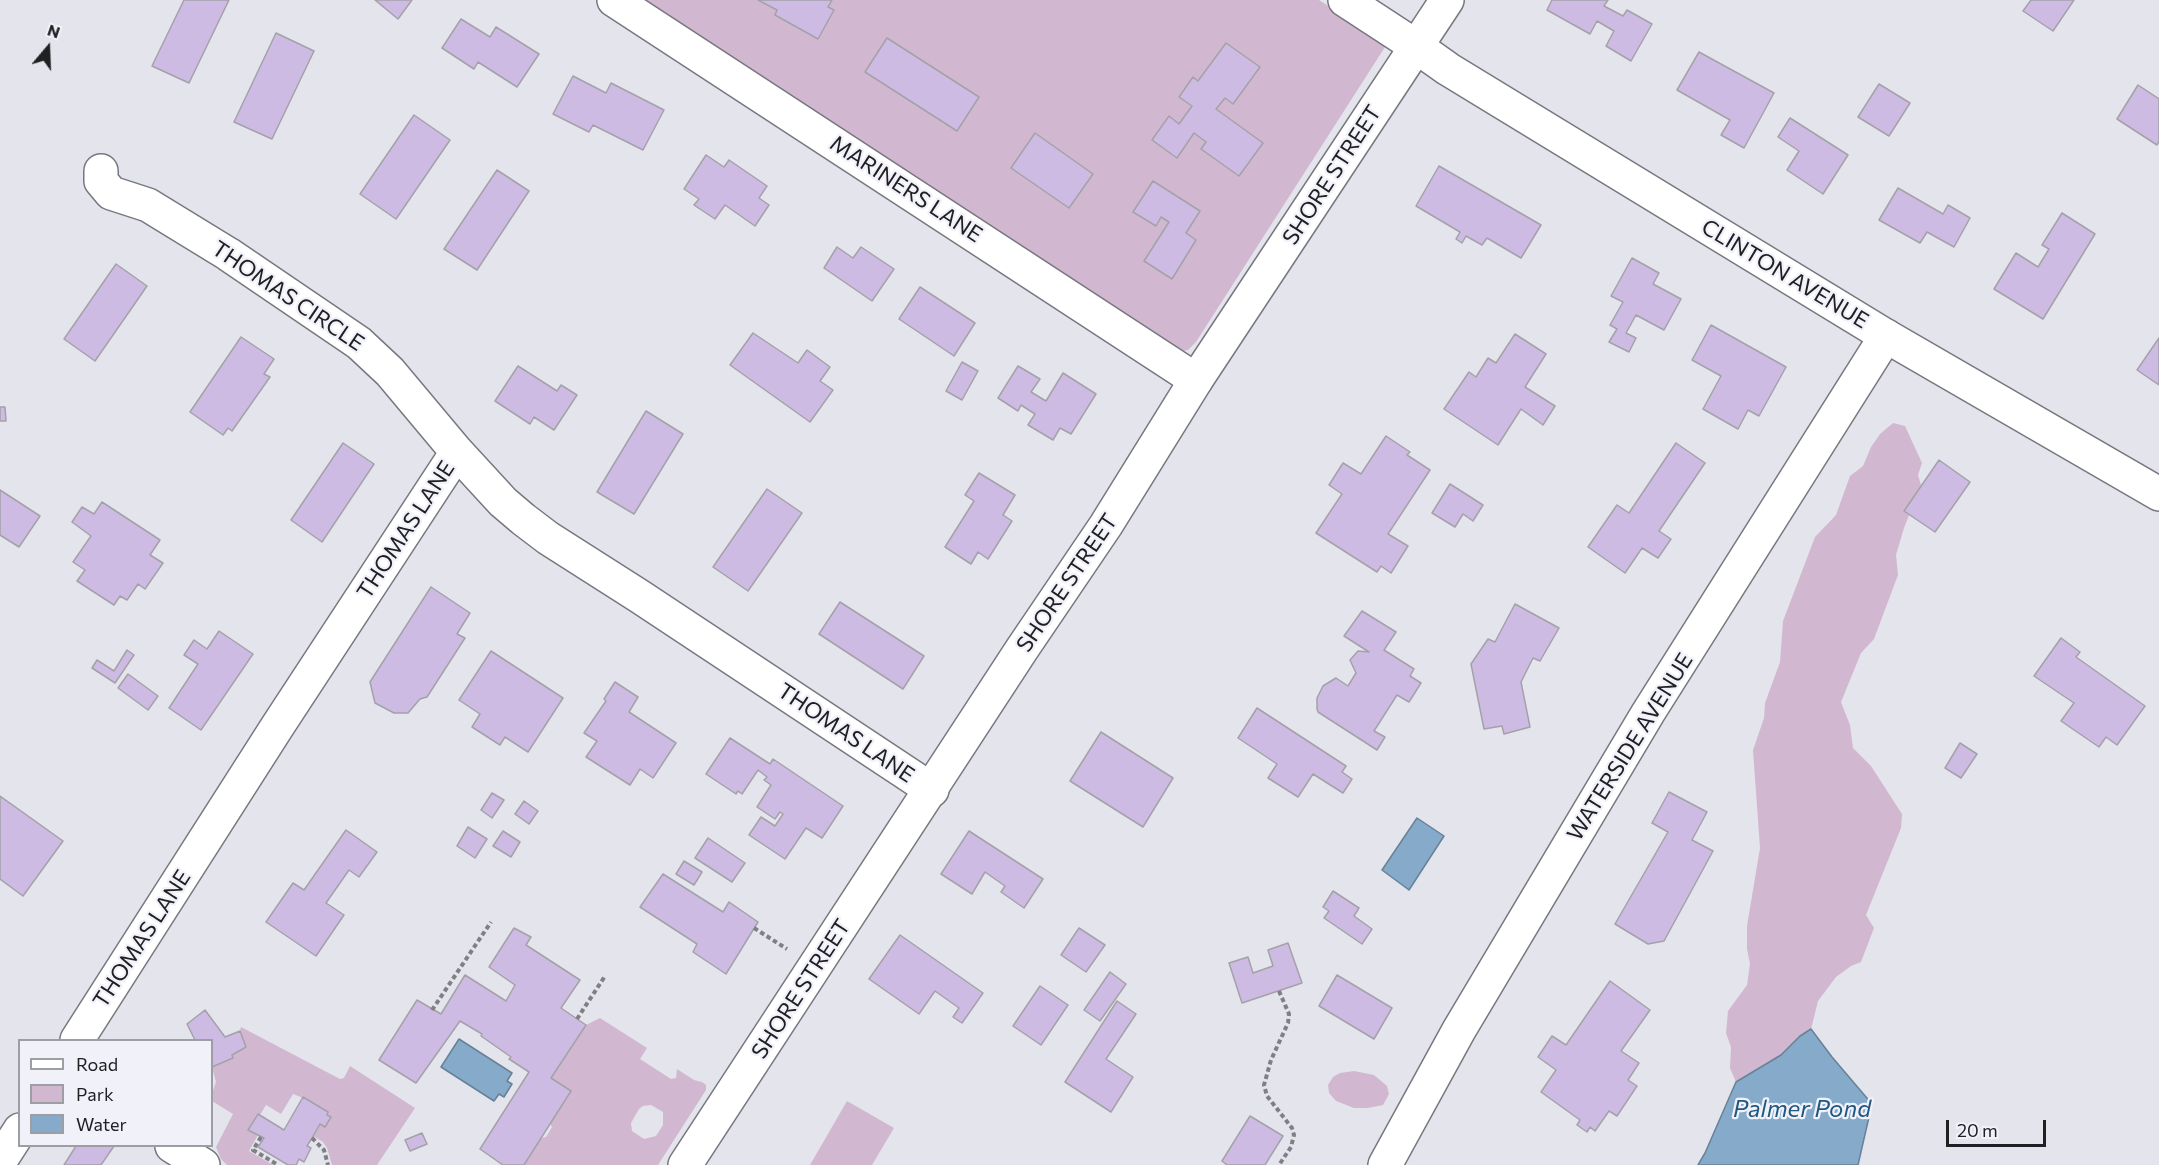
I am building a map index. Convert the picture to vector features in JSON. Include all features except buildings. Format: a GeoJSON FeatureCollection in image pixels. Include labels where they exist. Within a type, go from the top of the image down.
{"type":"FeatureCollection","features":[{"type":"Feature","properties":{"kind":"street","name":"MARINERS LANE"},"geometry":{"type":"LineString","coordinates":[[614,0],[1196,380]]}},
{"type":"Feature","properties":{"kind":"street"},"geometry":{"type":"LineString","coordinates":[[1345,0],[1417,47]]}},
{"type":"Feature","properties":{"kind":"street","name":"SHORE STREET"},"geometry":{"type":"LineString","coordinates":[[685,1165],[1022,649],[1106,525],[1196,380],[1447,0]]}},
{"type":"Feature","properties":{"kind":"street","name":"CLINTON AVENUE"},"geometry":{"type":"LineString","coordinates":[[1417,47],[1448,69],[1886,336],[2159,494]]}},
{"type":"Feature","properties":{"kind":"street","name":"THOMAS CIRCLE"},"geometry":{"type":"LineString","coordinates":[[100,171],[101,181],[111,193],[148,205],[228,254],[359,343],[390,372],[457,452]]}},
{"type":"Feature","properties":{"kind":"street","name":"WATERSIDE AVENUE"},"geometry":{"type":"LineString","coordinates":[[1385,1165],[1459,1030],[1648,713],[1886,336]]}},
{"type":"Feature","properties":{"kind":"street","name":"THOMAS LANE"},"geometry":{"type":"LineString","coordinates":[[78,1039],[277,727],[457,452],[503,502],[548,538],[932,790]]}},
{"type":"Feature","properties":{"kind":"street"},"geometry":{"type":"LineString","coordinates":[[0,1161],[18,1133]]}},
{"type":"Feature","properties":{"kind":"street"},"geometry":{"type":"LineString","coordinates":[[174,1147],[203,1165]]}},
{"type":"Feature","properties":{"kind":"path"},"geometry":{"type":"LineString","coordinates":[[432,1010],[491,922]]}},
{"type":"Feature","properties":{"kind":"path"},"geometry":{"type":"LineString","coordinates":[[754,927],[789,950]]}},
{"type":"Feature","properties":{"kind":"path"},"geometry":{"type":"LineString","coordinates":[[577,1019],[605,976]]}},
{"type":"Feature","properties":{"kind":"path"},"geometry":{"type":"LineString","coordinates":[[1279,991],[1288,1014],[1288,1023],[1271,1060],[1264,1085],[1267,1096],[1292,1128],[1294,1135],[1291,1146],[1279,1165]]}},
{"type":"Feature","properties":{"kind":"path"},"geometry":{"type":"LineString","coordinates":[[261,1137],[253,1150],[278,1165]]}},
{"type":"Feature","properties":{"kind":"path"},"geometry":{"type":"LineString","coordinates":[[312,1138],[324,1150],[328,1165]]}},
{"type":"Feature","properties":{"kind":"green space"},"geometry":{"type":"Polygon","coordinates":[[[644,0],[1319,0],[1378,38],[1385,47],[1196,342],[1188,350],[1183,351],[644,0]]]}},
{"type":"Feature","properties":{"kind":"green space"},"geometry":{"type":"Polygon","coordinates":[[[1893,423],[1905,426],[1922,463],[1918,475],[1921,485],[1896,555],[1898,575],[1874,639],[1861,653],[1841,702],[1850,725],[1853,748],[1871,766],[1902,814],[1901,828],[1866,915],[1874,928],[1861,962],[1836,977],[1818,1001],[1811,1029],[1800,1036],[1781,1055],[1736,1082],[1730,1068],[1731,1047],[1726,1033],[1728,1011],[1747,985],[1750,964],[1747,949],[1747,926],[1760,848],[1753,750],[1764,718],[1765,703],[1780,662],[1783,621],[1815,537],[1836,515],[1850,476],[1863,466],[1871,447],[1880,434],[1893,423]]]}},
{"type":"Feature","properties":{"kind":"green space"},"geometry":{"type":"Polygon","coordinates":[[[600,1018],[647,1048],[640,1059],[671,1079],[676,1078],[677,1069],[706,1085],[706,1090],[658,1165],[524,1165],[541,1138],[546,1137],[552,1127],[550,1124],[571,1091],[551,1078],[586,1025],[600,1018]],[[651,1105],[643,1106],[631,1123],[632,1131],[644,1139],[656,1136],[663,1125],[663,1112],[651,1105]]]}},
{"type":"Feature","properties":{"kind":"green space"},"geometry":{"type":"Polygon","coordinates":[[[241,1027],[340,1079],[344,1078],[350,1066],[415,1108],[377,1165],[332,1165],[327,1148],[323,1142],[313,1136],[320,1124],[325,1127],[331,1117],[293,1094],[281,1114],[266,1105],[248,1129],[258,1135],[249,1151],[273,1165],[227,1165],[221,1159],[216,1147],[233,1114],[213,1102],[216,1082],[213,1067],[233,1058],[232,1055],[246,1047],[240,1031],[241,1027]]]}},
{"type":"Feature","properties":{"kind":"green space"},"geometry":{"type":"Polygon","coordinates":[[[1354,1071],[1374,1075],[1387,1086],[1389,1094],[1383,1105],[1354,1108],[1336,1101],[1329,1093],[1328,1085],[1333,1077],[1340,1073],[1354,1071]]]}},
{"type":"Feature","properties":{"kind":"green space"},"geometry":{"type":"Polygon","coordinates":[[[847,1101],[894,1128],[872,1165],[810,1165],[847,1101]]]}},
{"type":"Feature","properties":{"kind":"water"},"geometry":{"type":"Polygon","coordinates":[[[1417,818],[1444,836],[1409,890],[1382,870],[1417,818]]]}},
{"type":"Feature","properties":{"kind":"water","name":"Palmer Pond"},"geometry":{"type":"Polygon","coordinates":[[[1811,1029],[1872,1104],[1858,1165],[1698,1165],[1736,1082],[1781,1055],[1800,1036],[1811,1029]]]}},
{"type":"Feature","properties":{"kind":"water"},"geometry":{"type":"Polygon","coordinates":[[[459,1039],[512,1073],[507,1081],[512,1084],[504,1097],[499,1094],[494,1101],[441,1067],[459,1039]]]}}]}
